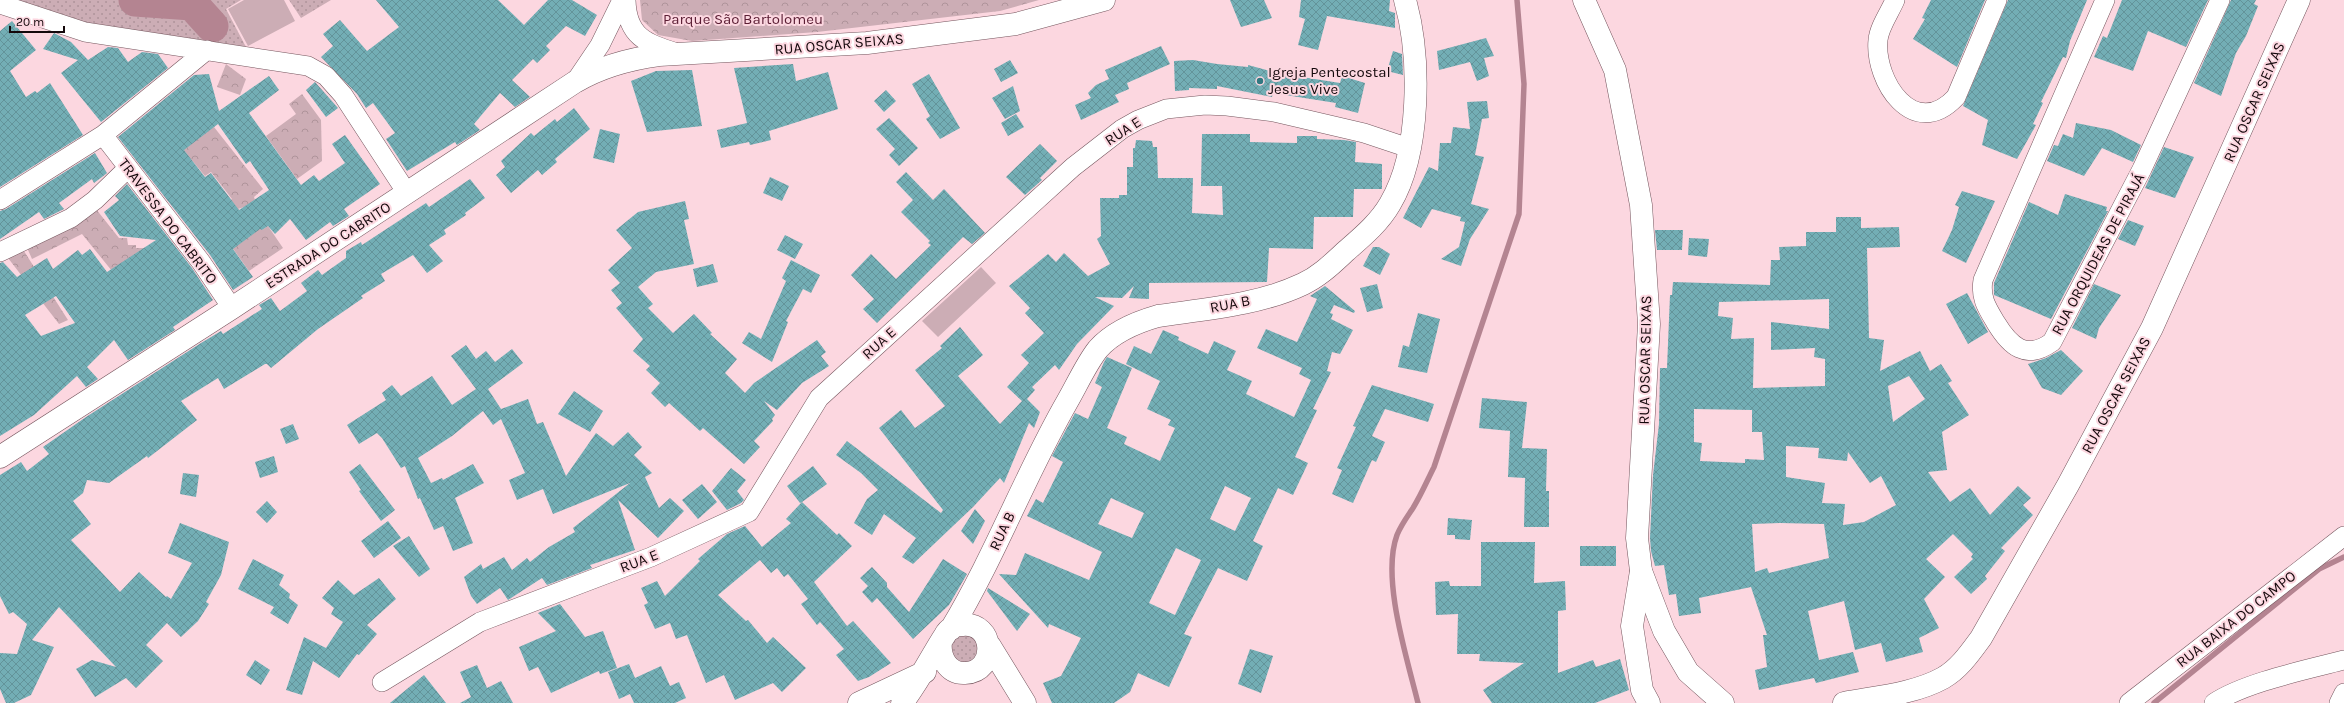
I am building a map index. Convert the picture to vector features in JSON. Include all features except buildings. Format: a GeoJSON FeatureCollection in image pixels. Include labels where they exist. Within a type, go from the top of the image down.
{"type":"FeatureCollection","features":[{"type":"Feature","properties":{"kind":"main road","name":"RUA OSCAR SEIXAS"},"geometry":{"type":"LineString","coordinates":[[575,82],[597,70],[633,59],[679,54],[867,43],[1016,24],[1104,0]]}},
{"type":"Feature","properties":{"kind":"main road","name":"RUA B"},"geometry":{"type":"LineString","coordinates":[[925,672],[978,581],[1045,440],[1098,350],[1121,331],[1146,320],[1246,302],[1284,291],[1315,278],[1368,231],[1389,205],[1403,173],[1415,112],[1416,82],[1411,30],[1404,0]]}},
{"type":"Feature","properties":{"kind":"main road","name":"RUA OSCAR SEIXAS"},"geometry":{"type":"LineString","coordinates":[[1584,0],[1615,70],[1641,205],[1649,324],[1637,538],[1641,571],[1664,631],[1688,672],[1723,703]]}},
{"type":"Feature","properties":{"kind":"main road","name":"RUA OSCAR SEIXAS"},"geometry":{"type":"LineString","coordinates":[[1844,703],[1917,688],[1942,678],[1968,655],[1980,638],[2068,485],[2152,328],[2299,0]]}},
{"type":"Feature","properties":{"kind":"main road","name":"ESTRADA DO CABRITO"},"geometry":{"type":"LineString","coordinates":[[0,457],[232,308],[575,82]]}},
{"type":"Feature","properties":{"kind":"main road"},"geometry":{"type":"LineString","coordinates":[[1641,571],[1632,626],[1642,690],[1649,703]]}},
{"type":"Feature","properties":{"kind":"main road"},"geometry":{"type":"LineString","coordinates":[[859,703],[925,672],[972,672],[986,662],[988,642],[978,581]]}},
{"type":"Feature","properties":{"kind":"main road"},"geometry":{"type":"LineString","coordinates":[[967,624],[975,626],[988,642],[1024,701],[998,682],[960,672],[945,663],[940,649],[946,635],[967,624]]}},
{"type":"Feature","properties":{"kind":"main road"},"geometry":{"type":"LineString","coordinates":[[902,703],[925,672]]}},
{"type":"Feature","properties":{"kind":"street","name":"ESTRADA DO CABRITO"},"geometry":{"type":"LineString","coordinates":[[575,82],[600,44],[622,0]]}},
{"type":"Feature","properties":{"kind":"street"},"geometry":{"type":"LineString","coordinates":[[626,0],[628,21],[640,38],[679,54]]}},
{"type":"Feature","properties":{"kind":"street"},"geometry":{"type":"LineString","coordinates":[[1895,0],[1878,38],[1878,54],[1884,78],[1906,107],[1918,114],[1932,114],[1947,106],[1956,97],[1997,0]]}},
{"type":"Feature","properties":{"kind":"street","name":"RUA ORQUIDEAS DE PIRAJÁ"},"geometry":{"type":"LineString","coordinates":[[2105,0],[1983,280],[1982,299],[2007,340],[2019,348],[2032,352],[2042,350],[2052,342],[2142,169],[2220,0]]}},
{"type":"Feature","properties":{"kind":"street"},"geometry":{"type":"LineString","coordinates":[[0,4],[85,32],[308,66],[326,76],[343,95],[407,193]]}},
{"type":"Feature","properties":{"kind":"street"},"geometry":{"type":"LineString","coordinates":[[0,200],[103,135],[207,50]]}},
{"type":"Feature","properties":{"kind":"street","name":"RUA E"},"geometry":{"type":"LineString","coordinates":[[382,682],[480,622],[651,557],[748,512],[819,398],[1073,167],[1122,129],[1138,120],[1166,109],[1205,105],[1227,106],[1274,112],[1364,133],[1409,148]]}},
{"type":"Feature","properties":{"kind":"street","name":"TRAVESSA DO CABRITO"},"geometry":{"type":"LineString","coordinates":[[103,135],[201,262],[232,308]]}},
{"type":"Feature","properties":{"kind":"street"},"geometry":{"type":"LineString","coordinates":[[0,252],[71,218],[99,196],[128,168]]}},
{"type":"Feature","properties":{"kind":"street","name":"RUA BAIXA DO CAMPO"},"geometry":{"type":"LineString","coordinates":[[2129,703],[2344,536]]}},
{"type":"Feature","properties":{"kind":"street"},"geometry":{"type":"LineString","coordinates":[[2214,703],[2223,697],[2276,678],[2344,660]]}},
{"type":"Feature","properties":{"kind":"street"},"geometry":{"type":"LineString","coordinates":[[2339,703],[2344,693]]}},
{"type":"Feature","properties":{"kind":"green space"},"geometry":{"type":"Polygon","coordinates":[[[16,0],[241,0],[226,9],[246,47],[88,23],[16,0]]]}},
{"type":"Feature","properties":{"kind":"green space"},"geometry":{"type":"Polygon","coordinates":[[[244,0],[284,0],[295,21],[248,46],[228,9],[244,0]]]}},
{"type":"Feature","properties":{"kind":"green space"},"geometry":{"type":"Polygon","coordinates":[[[289,0],[331,0],[301,18],[289,0]]]}},
{"type":"Feature","properties":{"kind":"green space","name":"Parque São Bartolomeu"},"geometry":{"type":"Polygon","coordinates":[[[640,0],[1039,0],[1000,11],[817,32],[692,41],[658,35],[642,20],[640,0]]]}},
{"type":"Feature","properties":{"kind":"green space"},"geometry":{"type":"Polygon","coordinates":[[[226,64],[246,79],[240,95],[217,87],[226,64]]]}},
{"type":"Feature","properties":{"kind":"green space"},"geometry":{"type":"Polygon","coordinates":[[[302,94],[321,120],[322,161],[297,179],[266,136],[296,114],[289,104],[302,94]]]}},
{"type":"Feature","properties":{"kind":"green space"},"geometry":{"type":"Polygon","coordinates":[[[214,127],[263,189],[254,197],[256,203],[235,210],[262,230],[268,226],[283,248],[249,271],[222,233],[223,206],[232,199],[211,172],[205,176],[177,142],[214,127]]]}},
{"type":"Feature","properties":{"kind":"green space"},"geometry":{"type":"Polygon","coordinates":[[[92,204],[119,238],[127,238],[128,245],[136,245],[136,248],[145,248],[112,271],[82,234],[32,259],[25,243],[92,204]]]}},
{"type":"Feature","properties":{"kind":"green space"},"geometry":{"type":"Polygon","coordinates":[[[22,248],[68,320],[59,324],[8,258],[22,248]]]}},
{"type":"Feature","properties":{"kind":"green space"},"geometry":{"type":"Polygon","coordinates":[[[981,267],[996,283],[938,337],[922,321],[981,267]]]}},
{"type":"Feature","properties":{"kind":"green space"},"geometry":{"type":"Polygon","coordinates":[[[965,635],[975,639],[979,649],[975,659],[965,663],[955,659],[951,649],[955,639],[965,635]]]}},
{"type":"Feature","properties":{"kind":"waterway"},"geometry":{"type":"LineString","coordinates":[[135,0],[192,4],[212,26]]}},
{"type":"Feature","properties":{"kind":"waterway"},"geometry":{"type":"LineString","coordinates":[[1418,703],[1397,618],[1392,573],[1393,553],[1397,535],[1402,524],[1419,498],[1434,467],[1519,214],[1524,84],[1517,0]]}},
{"type":"Feature","properties":{"kind":"waterway"},"geometry":{"type":"LineString","coordinates":[[2154,703],[2319,569],[2344,557]]}},
{"type":"Feature","properties":{"kind":"place","name":"Igreja Pentecostal Jesus Vive"},"geometry":{"type":"Point","coordinates":[1260,81]}}]}
